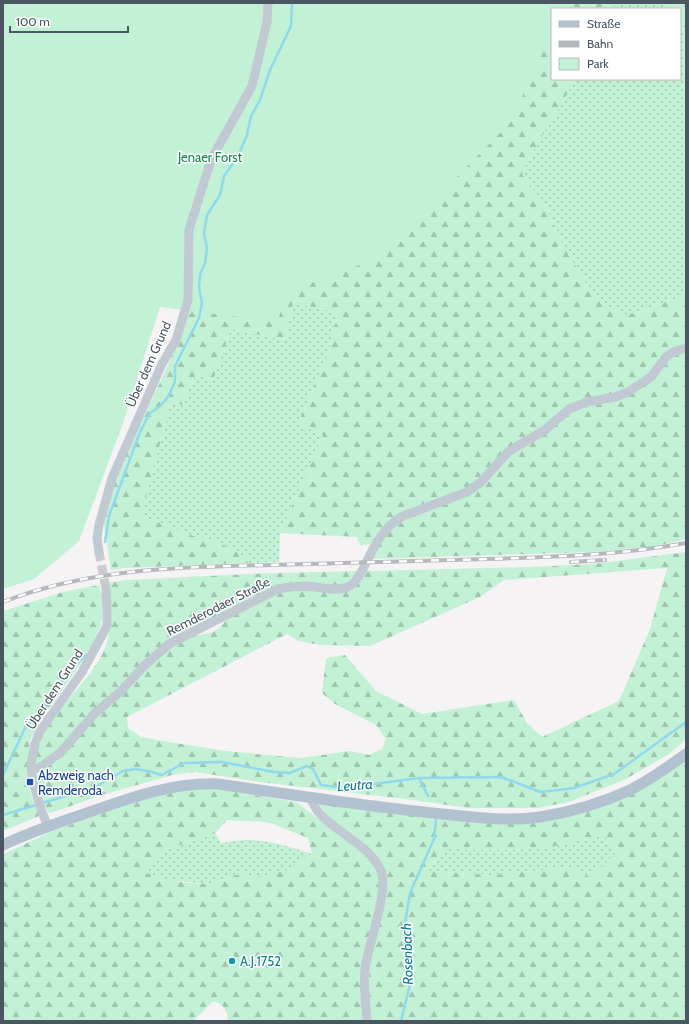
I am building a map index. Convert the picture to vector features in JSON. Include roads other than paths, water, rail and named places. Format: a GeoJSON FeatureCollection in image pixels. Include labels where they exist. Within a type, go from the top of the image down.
{"type":"FeatureCollection","features":[{"type":"Feature","properties":{"kind":"main road"},"geometry":{"type":"LineString","coordinates":[[3,845],[48,827],[138,796],[182,785],[201,784],[218,784],[414,812],[503,820],[539,817],[572,810],[630,790],[651,778],[686,754]]}},
{"type":"Feature","properties":{"kind":"street","name":"Über dem Grund"},"geometry":{"type":"LineString","coordinates":[[99,552],[97,538],[98,525],[112,478],[162,364],[176,340],[188,300],[190,230],[211,160],[252,86],[267,22],[268,3]]}},
{"type":"Feature","properties":{"kind":"street","name":"Remderodaer Straße"},"geometry":{"type":"LineString","coordinates":[[32,770],[42,766],[61,752],[95,713],[120,692],[154,657],[176,640],[278,589],[295,586],[344,588],[352,585],[358,578],[373,548],[395,520],[457,496],[474,487],[491,472],[508,453],[544,430],[569,409],[587,402],[615,397],[628,392],[651,377],[666,357],[672,352],[686,348]]}},
{"type":"Feature","properties":{"kind":"street","name":"Über dem Grund"},"geometry":{"type":"LineString","coordinates":[[48,827],[35,790],[32,770],[33,753],[40,731],[82,672],[107,626],[106,589]]}},
{"type":"Feature","properties":{"kind":"street"},"geometry":{"type":"LineString","coordinates":[[311,797],[314,807],[321,816],[371,854],[378,865],[383,879],[381,898],[365,968],[364,982],[367,1021]]}},
{"type":"Feature","properties":{"kind":"waterway"},"geometry":{"type":"LineString","coordinates":[[105,542],[109,516],[140,432],[150,413],[159,407],[168,397],[175,382],[175,366],[199,318],[202,303],[199,288],[200,275],[205,263],[207,248],[204,234],[207,215],[220,195],[224,176],[238,156],[247,135],[251,116],[260,100],[270,70],[291,26],[292,3]]}},
{"type":"Feature","properties":{"kind":"waterway"},"geometry":{"type":"LineString","coordinates":[[3,775],[24,730],[51,698],[67,674],[87,654]]}},
{"type":"Feature","properties":{"kind":"waterway","name":"Leutra"},"geometry":{"type":"LineString","coordinates":[[3,815],[95,787],[123,771],[136,769],[162,775],[184,763],[222,762],[274,772],[290,773],[307,766],[313,769],[321,785],[343,788],[419,778],[501,777],[541,792],[574,788],[614,774],[686,722]]}},
{"type":"Feature","properties":{"kind":"waterway","name":"Rosenbach"},"geometry":{"type":"LineString","coordinates":[[419,778],[428,796]]}},
{"type":"Feature","properties":{"kind":"waterway","name":"Rosenbach"},"geometry":{"type":"LineString","coordinates":[[401,1021],[411,981],[404,929],[410,893],[434,839],[436,820]]}},
{"type":"Feature","properties":{"kind":"tunnel"},"geometry":{"type":"LineString","coordinates":[[99,552],[106,589]]}},
{"type":"Feature","properties":{"kind":"railway"},"geometry":{"type":"LineString","coordinates":[[3,602],[69,582],[102,576],[170,569],[561,556],[611,553],[686,543]]}},
{"type":"Feature","properties":{"kind":"railway"},"geometry":{"type":"LineString","coordinates":[[571,562],[605,560]]}},
{"type":"Feature","properties":{"kind":"place","name":"Abzweig nach Remderoda"},"geometry":{"type":"Point","coordinates":[30,782]}},
{"type":"Feature","properties":{"kind":"place","name":"A.J.1752"},"geometry":{"type":"Point","coordinates":[232,961]}},
{"type":"Feature","properties":{"kind":"park label","name":"Jenaer Forst"},"geometry":{"type":"Point","coordinates":[210,157]}}]}
